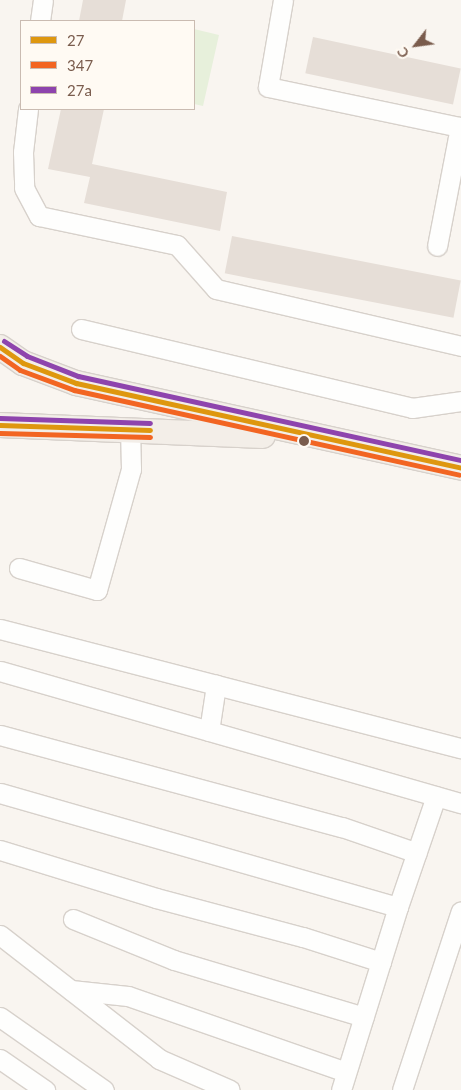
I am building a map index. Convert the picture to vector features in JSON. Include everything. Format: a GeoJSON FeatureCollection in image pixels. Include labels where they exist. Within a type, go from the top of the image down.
{"type":"FeatureCollection","features":[{"type":"Feature","properties":{"kind":"main road"},"geometry":{"type":"LineString","coordinates":[[0,348],[23,363],[62,380],[461,468]]}},
{"type":"Feature","properties":{"kind":"main road"},"geometry":{"type":"LineString","coordinates":[[0,425],[130,428],[348,442]]}},
{"type":"Feature","properties":{"kind":"street"},"geometry":{"type":"LineString","coordinates":[[40,20],[43,0]]}},
{"type":"Feature","properties":{"kind":"street"},"geometry":{"type":"LineString","coordinates":[[283,0],[268,87],[460,127],[437,246]]}},
{"type":"Feature","properties":{"kind":"street"},"geometry":{"type":"LineString","coordinates":[[28,110],[23,152],[24,188],[38,216],[177,245],[216,289],[461,346]]}},
{"type":"Feature","properties":{"kind":"street"},"geometry":{"type":"LineString","coordinates":[[80,329],[412,408],[461,401]]}},
{"type":"Feature","properties":{"kind":"street"},"geometry":{"type":"LineString","coordinates":[[19,568],[96,590],[131,469],[130,428]]}},
{"type":"Feature","properties":{"kind":"street"},"geometry":{"type":"LineString","coordinates":[[0,629],[461,748]]}},
{"type":"Feature","properties":{"kind":"street"},"geometry":{"type":"LineString","coordinates":[[0,671],[461,803]]}},
{"type":"Feature","properties":{"kind":"street"},"geometry":{"type":"LineString","coordinates":[[209,731],[216,685]]}},
{"type":"Feature","properties":{"kind":"street"},"geometry":{"type":"LineString","coordinates":[[0,735],[342,827],[416,853]]}},
{"type":"Feature","properties":{"kind":"street"},"geometry":{"type":"LineString","coordinates":[[0,793],[398,907]]}},
{"type":"Feature","properties":{"kind":"street"},"geometry":{"type":"LineString","coordinates":[[71,990],[128,996],[344,1081],[398,907],[436,796]]}},
{"type":"Feature","properties":{"kind":"street"},"geometry":{"type":"LineString","coordinates":[[0,850],[156,898],[303,937],[381,962]]}},
{"type":"Feature","properties":{"kind":"street"},"geometry":{"type":"LineString","coordinates":[[402,1090],[461,911]]}},
{"type":"Feature","properties":{"kind":"street"},"geometry":{"type":"LineString","coordinates":[[73,919],[174,960],[364,1017]]}},
{"type":"Feature","properties":{"kind":"street"},"geometry":{"type":"LineString","coordinates":[[0,935],[159,1059],[230,1090]]}},
{"type":"Feature","properties":{"kind":"street"},"geometry":{"type":"LineString","coordinates":[[0,1017],[104,1090]]}},
{"type":"Feature","properties":{"kind":"street"},"geometry":{"type":"LineString","coordinates":[[0,1059],[45,1090]]}},
{"type":"Feature","properties":{"kind":"green space"},"geometry":{"type":"Polygon","coordinates":[[[195,29],[219,35],[203,106],[195,104],[195,29]]]}},
{"type":"Feature","properties":{"kind":"building"},"geometry":{"type":"Polygon","coordinates":[[[83,0],[126,0],[122,20],[79,20],[83,0]]]}},
{"type":"Feature","properties":{"kind":"building"},"geometry":{"type":"Polygon","coordinates":[[[313,37],[461,68],[453,105],[305,73],[313,37]]]}},
{"type":"Feature","properties":{"kind":"building"},"geometry":{"type":"Polygon","coordinates":[[[61,110],[104,110],[92,164],[227,192],[220,231],[84,203],[90,177],[48,169],[61,110]]]}},
{"type":"Feature","properties":{"kind":"building"},"geometry":{"type":"Polygon","coordinates":[[[232,236],[461,280],[453,318],[225,273],[232,236]]]}},
{"type":"Feature","properties":{"kind":"transit line","name":"27а"},"geometry":{"type":"LineString","coordinates":[[4,341],[27,356],[78,376],[461,460]]}},
{"type":"Feature","properties":{"kind":"transit line","name":"27"},"geometry":{"type":"LineString","coordinates":[[0,347],[23,363],[76,383],[461,468]]}},
{"type":"Feature","properties":{"kind":"transit line","name":"347"},"geometry":{"type":"LineString","coordinates":[[0,356],[20,370],[74,390],[459,475]]}},
{"type":"Feature","properties":{"kind":"transit line","name":"27а"},"geometry":{"type":"LineString","coordinates":[[0,418],[150,423]]}},
{"type":"Feature","properties":{"kind":"transit line","name":"27"},"geometry":{"type":"LineString","coordinates":[[0,425],[150,430]]}},
{"type":"Feature","properties":{"kind":"transit line","name":"347"},"geometry":{"type":"LineString","coordinates":[[0,433],[150,437]]}}]}
